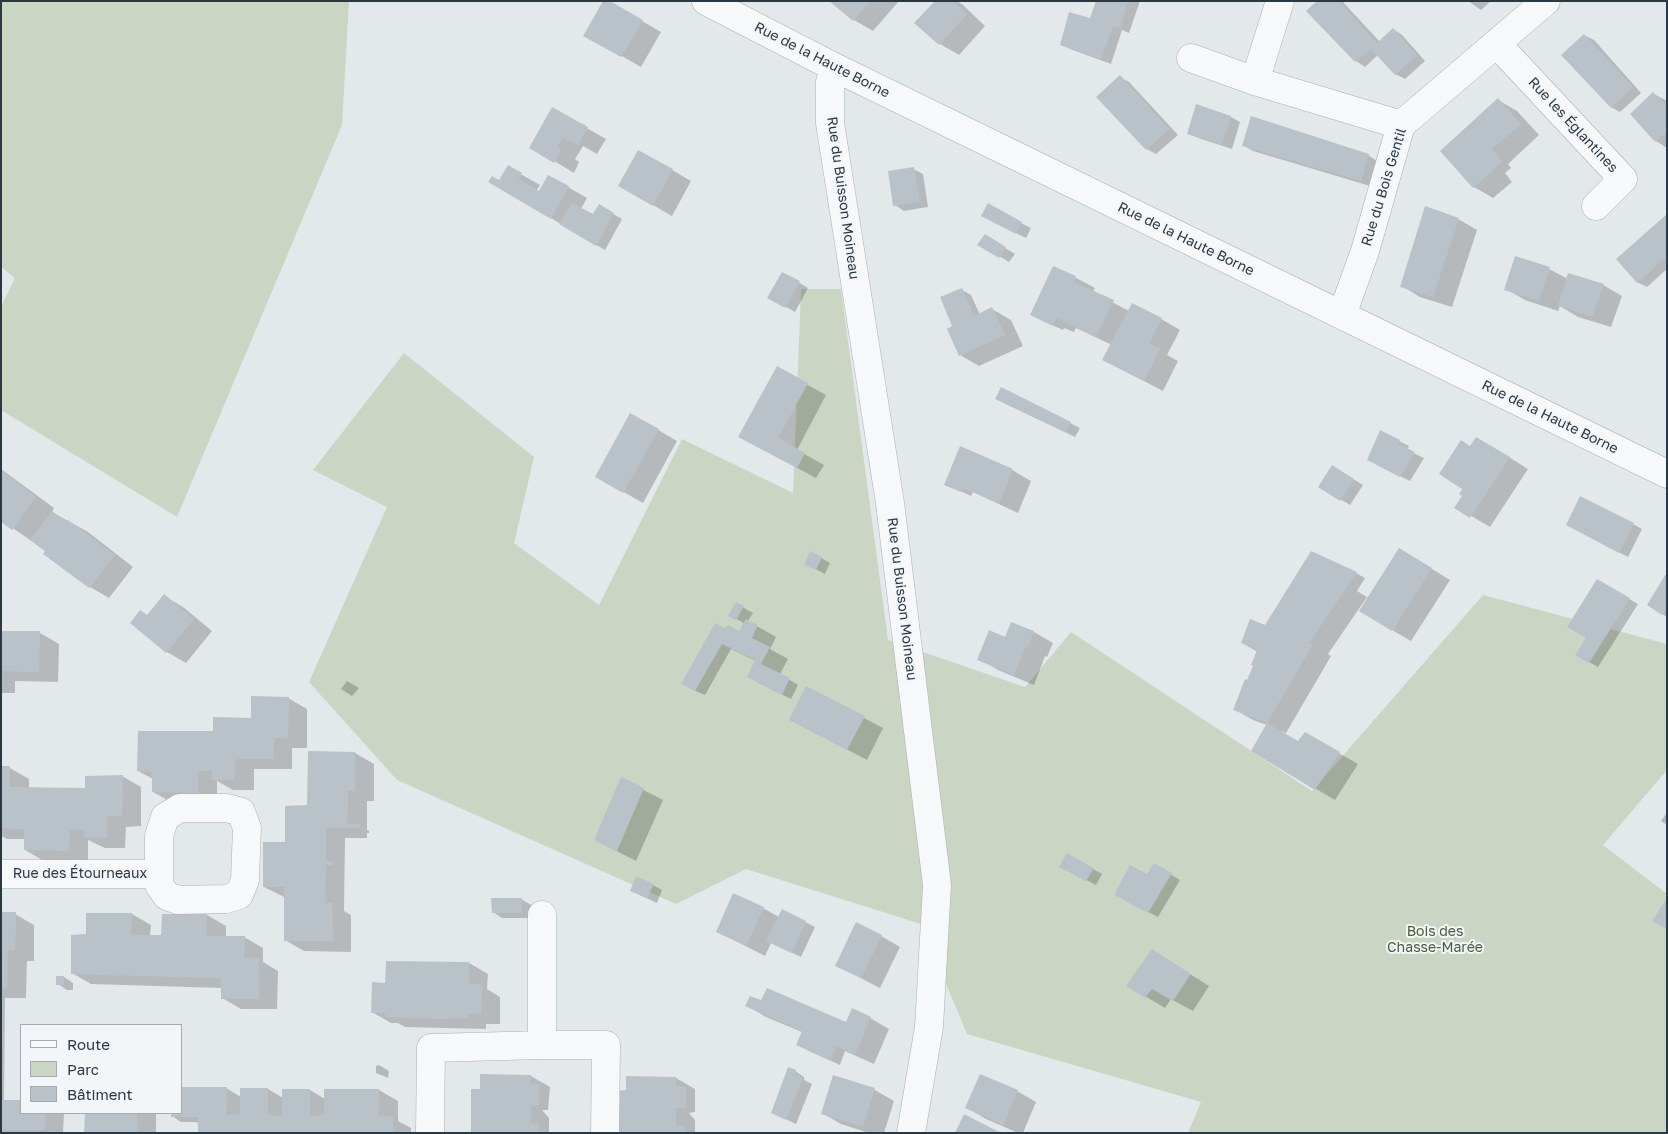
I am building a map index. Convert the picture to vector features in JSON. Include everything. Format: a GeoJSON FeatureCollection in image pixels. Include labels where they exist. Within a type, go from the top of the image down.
{"type":"FeatureCollection","features":[{"type":"Feature","properties":{"kind":"street","name":"Rue de la Haute Borne"},"geometry":{"type":"LineString","coordinates":[[706,1],[834,67],[1667,474]]}},
{"type":"Feature","properties":{"kind":"street"},"geometry":{"type":"LineString","coordinates":[[1255,81],[1280,1]]}},
{"type":"Feature","properties":{"kind":"street","name":"Rue du Bois Gentil"},"geometry":{"type":"LineString","coordinates":[[1342,315],[1365,251],[1401,125],[1546,1]]}},
{"type":"Feature","properties":{"kind":"street","name":"Rue les Églantines"},"geometry":{"type":"LineString","coordinates":[[1498,44],[1623,179],[1596,206]]}},
{"type":"Feature","properties":{"kind":"street"},"geometry":{"type":"LineString","coordinates":[[1191,58],[1255,81],[1401,125]]}},
{"type":"Feature","properties":{"kind":"street","name":"Rue du Buisson Moineau"},"geometry":{"type":"LineString","coordinates":[[834,67],[830,82],[830,123],[890,502],[937,885],[929,1027],[911,1133]]}},
{"type":"Feature","properties":{"kind":"street","name":"Rue des Étourneaux"},"geometry":{"type":"LineString","coordinates":[[1,874],[158,874]]}},
{"type":"Feature","properties":{"kind":"street"},"geometry":{"type":"LineString","coordinates":[[542,915],[542,1045]]}},
{"type":"Feature","properties":{"kind":"street"},"geometry":{"type":"LineString","coordinates":[[430,1133],[431,1048],[606,1045],[605,1133]]}},
{"type":"Feature","properties":{"kind":"green space"},"geometry":{"type":"Polygon","coordinates":[[[1,1],[349,1],[342,125],[177,517],[1,410],[1,307],[15,278],[1,267],[1,1]]]}},
{"type":"Feature","properties":{"kind":"green space","name":"Bois des Chasse-Marée"},"geometry":{"type":"Polygon","coordinates":[[[801,289],[841,289],[888,640],[1025,687],[1071,632],[1312,791],[1483,595],[1667,644],[1667,770],[1603,845],[1667,894],[1667,1133],[1188,1133],[1201,1102],[967,1034],[921,924],[746,869],[676,904],[397,780],[309,682],[387,507],[313,470],[404,353],[534,457],[514,543],[599,605],[682,439],[793,493],[801,289]]]}},
{"type":"Feature","properties":{"kind":"building"},"geometry":{"type":"Polygon","coordinates":[[[603,1],[610,1],[643,20],[621,57],[583,36],[603,1]]]}},
{"type":"Feature","properties":{"kind":"building"},"geometry":{"type":"Polygon","coordinates":[[[829,1],[870,1],[853,21],[829,1]]]}},
{"type":"Feature","properties":{"kind":"building"},"geometry":{"type":"Polygon","coordinates":[[[935,1],[953,1],[967,14],[939,45],[914,23],[935,1]]]}},
{"type":"Feature","properties":{"kind":"building"},"geometry":{"type":"Polygon","coordinates":[[[1096,1],[1128,1],[1120,28],[1113,26],[1101,59],[1060,45],[1069,12],[1090,18],[1096,1]]]}},
{"type":"Feature","properties":{"kind":"building"},"geometry":{"type":"Polygon","coordinates":[[[1317,1],[1339,1],[1377,43],[1393,28],[1417,55],[1395,75],[1371,49],[1355,62],[1306,11],[1317,1]]]}},
{"type":"Feature","properties":{"kind":"building"},"geometry":{"type":"Polygon","coordinates":[[[1584,34],[1633,87],[1611,108],[1561,55],[1584,34]]]}},
{"type":"Feature","properties":{"kind":"building"},"geometry":{"type":"Polygon","coordinates":[[[1120,75],[1169,129],[1146,150],[1096,97],[1120,75]]]}},
{"type":"Feature","properties":{"kind":"building"},"geometry":{"type":"Polygon","coordinates":[[[1653,92],[1667,106],[1667,132],[1655,142],[1630,114],[1653,92]]]}},
{"type":"Feature","properties":{"kind":"building"},"geometry":{"type":"Polygon","coordinates":[[[1498,98],[1521,124],[1492,149],[1502,162],[1473,188],[1440,151],[1498,98]]]}},
{"type":"Feature","properties":{"kind":"building"},"geometry":{"type":"Polygon","coordinates":[[[1196,104],[1231,116],[1222,145],[1187,134],[1196,104]]]}},
{"type":"Feature","properties":{"kind":"building"},"geometry":{"type":"Polygon","coordinates":[[[552,107],[588,127],[578,145],[563,137],[557,147],[561,150],[554,163],[529,148],[552,107]]]}},
{"type":"Feature","properties":{"kind":"building"},"geometry":{"type":"Polygon","coordinates":[[[1251,116],[1369,154],[1361,181],[1242,146],[1251,116]]]}},
{"type":"Feature","properties":{"kind":"building"},"geometry":{"type":"Polygon","coordinates":[[[638,150],[673,169],[653,206],[618,186],[638,150]]]}},
{"type":"Feature","properties":{"kind":"building"},"geometry":{"type":"Polygon","coordinates":[[[508,165],[522,173],[518,179],[539,191],[548,175],[569,186],[551,219],[488,182],[492,176],[499,180],[508,165]]]}},
{"type":"Feature","properties":{"kind":"building"},"geometry":{"type":"Polygon","coordinates":[[[914,167],[920,202],[893,206],[888,171],[914,167]]]}},
{"type":"Feature","properties":{"kind":"building"},"geometry":{"type":"Polygon","coordinates":[[[572,203],[593,214],[599,204],[614,213],[596,246],[559,224],[572,203]]]}},
{"type":"Feature","properties":{"kind":"building"},"geometry":{"type":"Polygon","coordinates":[[[988,203],[1022,222],[1016,234],[981,216],[988,203]]]}},
{"type":"Feature","properties":{"kind":"building"},"geometry":{"type":"Polygon","coordinates":[[[1425,206],[1459,218],[1433,297],[1400,287],[1425,206]]]}},
{"type":"Feature","properties":{"kind":"building"},"geometry":{"type":"Polygon","coordinates":[[[1667,214],[1667,256],[1637,283],[1616,259],[1667,214]]]}},
{"type":"Feature","properties":{"kind":"building"},"geometry":{"type":"Polygon","coordinates":[[[985,234],[1006,247],[999,258],[977,245],[985,234]]]}},
{"type":"Feature","properties":{"kind":"building"},"geometry":{"type":"Polygon","coordinates":[[[1515,256],[1550,267],[1539,301],[1504,290],[1515,256]]]}},
{"type":"Feature","properties":{"kind":"building"},"geometry":{"type":"Polygon","coordinates":[[[1053,266],[1076,276],[1074,282],[1114,300],[1096,337],[1057,318],[1053,326],[1030,315],[1053,266]]]}},
{"type":"Feature","properties":{"kind":"building"},"geometry":{"type":"Polygon","coordinates":[[[782,272],[800,281],[785,308],[767,298],[782,272]]]}},
{"type":"Feature","properties":{"kind":"building"},"geometry":{"type":"Polygon","coordinates":[[[1568,273],[1604,284],[1592,317],[1558,306],[1568,273]]]}},
{"type":"Feature","properties":{"kind":"building"},"geometry":{"type":"Polygon","coordinates":[[[962,288],[974,316],[992,307],[1005,335],[959,356],[947,329],[952,326],[940,297],[962,288]]]}},
{"type":"Feature","properties":{"kind":"building"},"geometry":{"type":"Polygon","coordinates":[[[1132,303],[1162,318],[1149,343],[1160,349],[1144,381],[1102,360],[1132,303]]]}},
{"type":"Feature","properties":{"kind":"building"},"geometry":{"type":"Polygon","coordinates":[[[777,366],[808,383],[778,438],[805,453],[797,468],[738,437],[777,366]]]}},
{"type":"Feature","properties":{"kind":"building"},"geometry":{"type":"Polygon","coordinates":[[[1001,387],[1071,422],[1066,432],[995,399],[1001,387]]]}},
{"type":"Feature","properties":{"kind":"building"},"geometry":{"type":"Polygon","coordinates":[[[630,413],[659,429],[623,493],[595,477],[630,413]]]}},
{"type":"Feature","properties":{"kind":"building"},"geometry":{"type":"Polygon","coordinates":[[[1380,430],[1400,440],[1398,444],[1415,452],[1400,477],[1367,460],[1380,430]]]}},
{"type":"Feature","properties":{"kind":"building"},"geometry":{"type":"Polygon","coordinates":[[[1476,437],[1510,457],[1470,518],[1454,508],[1462,496],[1459,494],[1462,489],[1439,474],[1461,440],[1470,446],[1476,437]]]}},
{"type":"Feature","properties":{"kind":"building"},"geometry":{"type":"Polygon","coordinates":[[[960,446],[1013,469],[999,503],[963,488],[961,492],[944,485],[960,446]]]}},
{"type":"Feature","properties":{"kind":"building"},"geometry":{"type":"Polygon","coordinates":[[[1332,465],[1354,479],[1340,501],[1318,487],[1332,465]]]}},
{"type":"Feature","properties":{"kind":"building"},"geometry":{"type":"Polygon","coordinates":[[[1,470],[36,497],[12,530],[1,522],[1,470]]]}},
{"type":"Feature","properties":{"kind":"building"},"geometry":{"type":"Polygon","coordinates":[[[1580,496],[1634,523],[1619,553],[1566,525],[1580,496]]]}},
{"type":"Feature","properties":{"kind":"building"},"geometry":{"type":"Polygon","coordinates":[[[52,511],[67,522],[68,520],[115,555],[89,588],[43,554],[45,551],[30,540],[52,511]]]}},
{"type":"Feature","properties":{"kind":"building"},"geometry":{"type":"Polygon","coordinates":[[[1399,548],[1432,568],[1392,631],[1359,611],[1399,548]]]}},
{"type":"Feature","properties":{"kind":"building"},"geometry":{"type":"Polygon","coordinates":[[[810,551],[822,557],[816,570],[804,565],[810,551]]]}},
{"type":"Feature","properties":{"kind":"building"},"geometry":{"type":"Polygon","coordinates":[[[1311,551],[1357,572],[1309,643],[1313,644],[1267,723],[1233,710],[1245,679],[1247,680],[1253,666],[1251,665],[1257,650],[1241,643],[1250,619],[1265,625],[1311,551]]]}},
{"type":"Feature","properties":{"kind":"building"},"geometry":{"type":"Polygon","coordinates":[[[1667,572],[1667,608],[1662,615],[1647,605],[1667,572]]]}},
{"type":"Feature","properties":{"kind":"building"},"geometry":{"type":"Polygon","coordinates":[[[1597,579],[1630,598],[1589,663],[1575,655],[1586,638],[1567,627],[1597,579]]]}},
{"type":"Feature","properties":{"kind":"building"},"geometry":{"type":"Polygon","coordinates":[[[164,594],[194,619],[166,653],[130,623],[140,610],[147,615],[164,594]]]}},
{"type":"Feature","properties":{"kind":"building"},"geometry":{"type":"Polygon","coordinates":[[[736,602],[744,606],[736,620],[728,616],[736,602]]]}},
{"type":"Feature","properties":{"kind":"building"},"geometry":{"type":"Polygon","coordinates":[[[746,619],[758,625],[752,638],[770,647],[761,664],[790,678],[782,695],[747,677],[755,660],[722,644],[695,691],[681,684],[715,623],[725,628],[728,625],[739,631],[746,619]]]}},
{"type":"Feature","properties":{"kind":"building"},"geometry":{"type":"Polygon","coordinates":[[[1011,622],[1034,631],[1014,675],[977,660],[989,630],[1005,637],[1011,622]]]}},
{"type":"Feature","properties":{"kind":"building"},"geometry":{"type":"Polygon","coordinates":[[[1,631],[40,631],[39,672],[1,671],[1,631]]]}},
{"type":"Feature","properties":{"kind":"building"},"geometry":{"type":"Polygon","coordinates":[[[806,686],[865,716],[847,750],[789,720],[806,686]]]}},
{"type":"Feature","properties":{"kind":"building"},"geometry":{"type":"Polygon","coordinates":[[[251,696],[289,697],[288,738],[274,738],[274,759],[235,759],[235,780],[212,780],[212,771],[198,771],[198,793],[152,792],[152,772],[137,771],[138,731],[213,731],[213,717],[251,718],[251,696]]]}},
{"type":"Feature","properties":{"kind":"building"},"geometry":{"type":"Polygon","coordinates":[[[1267,723],[1298,741],[1305,732],[1340,752],[1315,790],[1251,751],[1267,723]]]}},
{"type":"Feature","properties":{"kind":"building"},"geometry":{"type":"Polygon","coordinates":[[[308,751],[355,752],[355,791],[348,791],[347,824],[360,824],[360,828],[326,828],[326,861],[333,862],[332,865],[326,865],[325,903],[332,903],[333,941],[284,941],[284,887],[263,887],[263,842],[285,842],[285,806],[307,805],[308,751]]]}},
{"type":"Feature","properties":{"kind":"building"},"geometry":{"type":"Polygon","coordinates":[[[1,766],[10,766],[10,787],[85,788],[85,776],[123,775],[122,816],[107,816],[107,838],[85,838],[84,830],[70,830],[69,851],[24,850],[24,829],[1,828],[1,766]]]}},
{"type":"Feature","properties":{"kind":"building"},"geometry":{"type":"Polygon","coordinates":[[[621,777],[644,788],[617,851],[594,840],[621,777]]]}},
{"type":"Feature","properties":{"kind":"building"},"geometry":{"type":"Polygon","coordinates":[[[1067,853],[1094,868],[1086,881],[1059,867],[1067,853]]]}},
{"type":"Feature","properties":{"kind":"building"},"geometry":{"type":"Polygon","coordinates":[[[1154,863],[1172,873],[1148,913],[1114,895],[1130,865],[1147,874],[1154,863]]]}},
{"type":"Feature","properties":{"kind":"building"},"geometry":{"type":"Polygon","coordinates":[[[636,876],[654,884],[647,898],[630,891],[636,876]]]}},
{"type":"Feature","properties":{"kind":"building"},"geometry":{"type":"Polygon","coordinates":[[[733,893],[764,907],[746,946],[716,932],[733,893]]]}},
{"type":"Feature","properties":{"kind":"building"},"geometry":{"type":"Polygon","coordinates":[[[491,898],[522,898],[522,913],[492,913],[491,898]]]}},
{"type":"Feature","properties":{"kind":"building"},"geometry":{"type":"Polygon","coordinates":[[[1667,898],[1667,929],[1652,921],[1667,898]]]}},
{"type":"Feature","properties":{"kind":"building"},"geometry":{"type":"Polygon","coordinates":[[[782,909],[806,921],[791,953],[766,941],[782,909]]]}},
{"type":"Feature","properties":{"kind":"building"},"geometry":{"type":"Polygon","coordinates":[[[1,912],[16,912],[15,951],[8,950],[7,988],[1,988],[1,912]]]}},
{"type":"Feature","properties":{"kind":"building"},"geometry":{"type":"Polygon","coordinates":[[[86,913],[132,913],[131,935],[161,935],[162,914],[207,914],[207,936],[245,936],[244,958],[259,958],[259,999],[221,999],[221,978],[71,974],[71,935],[86,934],[86,913]]]}},
{"type":"Feature","properties":{"kind":"building"},"geometry":{"type":"Polygon","coordinates":[[[856,922],[882,935],[861,978],[835,966],[856,922]]]}},
{"type":"Feature","properties":{"kind":"building"},"geometry":{"type":"Polygon","coordinates":[[[1152,949],[1191,974],[1173,1001],[1152,989],[1145,998],[1126,986],[1152,949]]]}},
{"type":"Feature","properties":{"kind":"building"},"geometry":{"type":"Polygon","coordinates":[[[386,961],[469,962],[469,983],[482,985],[481,1014],[468,1014],[468,1018],[440,1019],[385,1017],[385,1013],[371,1013],[372,982],[385,983],[386,961]]]}},
{"type":"Feature","properties":{"kind":"building"},"geometry":{"type":"Polygon","coordinates":[[[56,976],[64,976],[64,985],[56,985],[56,976]]]}},
{"type":"Feature","properties":{"kind":"building"},"geometry":{"type":"Polygon","coordinates":[[[767,988],[846,1022],[852,1008],[871,1017],[855,1054],[836,1046],[831,1061],[796,1045],[802,1031],[745,1006],[750,996],[761,1000],[767,988]]]}},
{"type":"Feature","properties":{"kind":"building"},"geometry":{"type":"Polygon","coordinates":[[[788,1067],[796,1070],[795,1074],[803,1078],[786,1120],[771,1113],[788,1067]]]}},
{"type":"Feature","properties":{"kind":"building"},"geometry":{"type":"Polygon","coordinates":[[[480,1074],[531,1075],[531,1084],[539,1084],[539,1105],[531,1106],[530,1123],[539,1124],[539,1133],[471,1133],[471,1089],[480,1089],[480,1074]]]}},
{"type":"Feature","properties":{"kind":"building"},"geometry":{"type":"Polygon","coordinates":[[[980,1074],[1018,1090],[1003,1125],[965,1108],[980,1074]]]}},
{"type":"Feature","properties":{"kind":"building"},"geometry":{"type":"Polygon","coordinates":[[[833,1075],[875,1088],[863,1127],[821,1114],[833,1075]]]}},
{"type":"Feature","properties":{"kind":"building"},"geometry":{"type":"Polygon","coordinates":[[[626,1076],[676,1077],[676,1086],[686,1087],[686,1108],[676,1108],[676,1125],[685,1126],[685,1133],[616,1133],[617,1091],[626,1090],[626,1076]]]}},
{"type":"Feature","properties":{"kind":"building"},"geometry":{"type":"Polygon","coordinates":[[[182,1087],[227,1087],[226,1115],[240,1114],[240,1088],[268,1088],[268,1115],[282,1116],[282,1089],[310,1089],[310,1116],[324,1115],[324,1089],[379,1089],[379,1116],[393,1116],[393,1133],[198,1133],[198,1117],[171,1117],[171,1114],[182,1114],[182,1087]]]}},
{"type":"Feature","properties":{"kind":"building"},"geometry":{"type":"Polygon","coordinates":[[[1,1100],[20,1100],[20,1114],[45,1114],[45,1130],[1,1130],[1,1100]]]}},
{"type":"Feature","properties":{"kind":"building"},"geometry":{"type":"Polygon","coordinates":[[[85,1114],[137,1114],[137,1133],[84,1133],[85,1114]]]}},
{"type":"Feature","properties":{"kind":"building"},"geometry":{"type":"Polygon","coordinates":[[[964,1114],[1001,1133],[955,1133],[964,1114]]]}}]}
